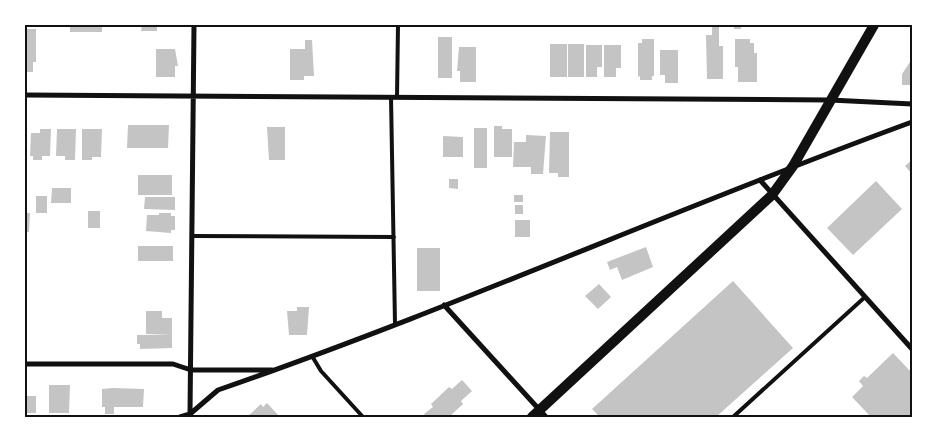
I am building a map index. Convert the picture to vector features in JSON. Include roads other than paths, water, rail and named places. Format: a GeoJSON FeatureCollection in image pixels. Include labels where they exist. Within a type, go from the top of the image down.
{"type":"FeatureCollection","features":[{"type":"Feature","properties":{"kind":"main road"},"geometry":{"type":"LineString","coordinates":[[539,415],[772,195],[793,166],[874,25]]}},
{"type":"Feature","properties":{"kind":"street"},"geometry":{"type":"LineString","coordinates":[[190,415],[194,25]]}},
{"type":"Feature","properties":{"kind":"street"},"geometry":{"type":"LineString","coordinates":[[25,95],[830,100],[912,104]]}},
{"type":"Feature","properties":{"kind":"street"},"geometry":{"type":"LineString","coordinates":[[180,417],[190,415],[218,390],[277,370],[793,166],[912,122]]}},
{"type":"Feature","properties":{"kind":"street"},"geometry":{"type":"LineString","coordinates":[[760,180],[912,349]]}},
{"type":"Feature","properties":{"kind":"street"},"geometry":{"type":"LineString","coordinates":[[444,305],[539,415]]}},
{"type":"Feature","properties":{"kind":"street"},"geometry":{"type":"LineString","coordinates":[[25,364],[173,364],[191,370],[277,370]]}},
{"type":"Feature","properties":{"kind":"lane"},"geometry":{"type":"LineString","coordinates":[[397,97],[398,25]]}},
{"type":"Feature","properties":{"kind":"lane"},"geometry":{"type":"LineString","coordinates":[[391,97],[395,324]]}},
{"type":"Feature","properties":{"kind":"lane"},"geometry":{"type":"LineString","coordinates":[[192,236],[394,237]]}},
{"type":"Feature","properties":{"kind":"lane"},"geometry":{"type":"LineString","coordinates":[[733,417],[864,297]]}},
{"type":"Feature","properties":{"kind":"lane"},"geometry":{"type":"LineString","coordinates":[[312,356],[321,371],[363,417]]}}]}
